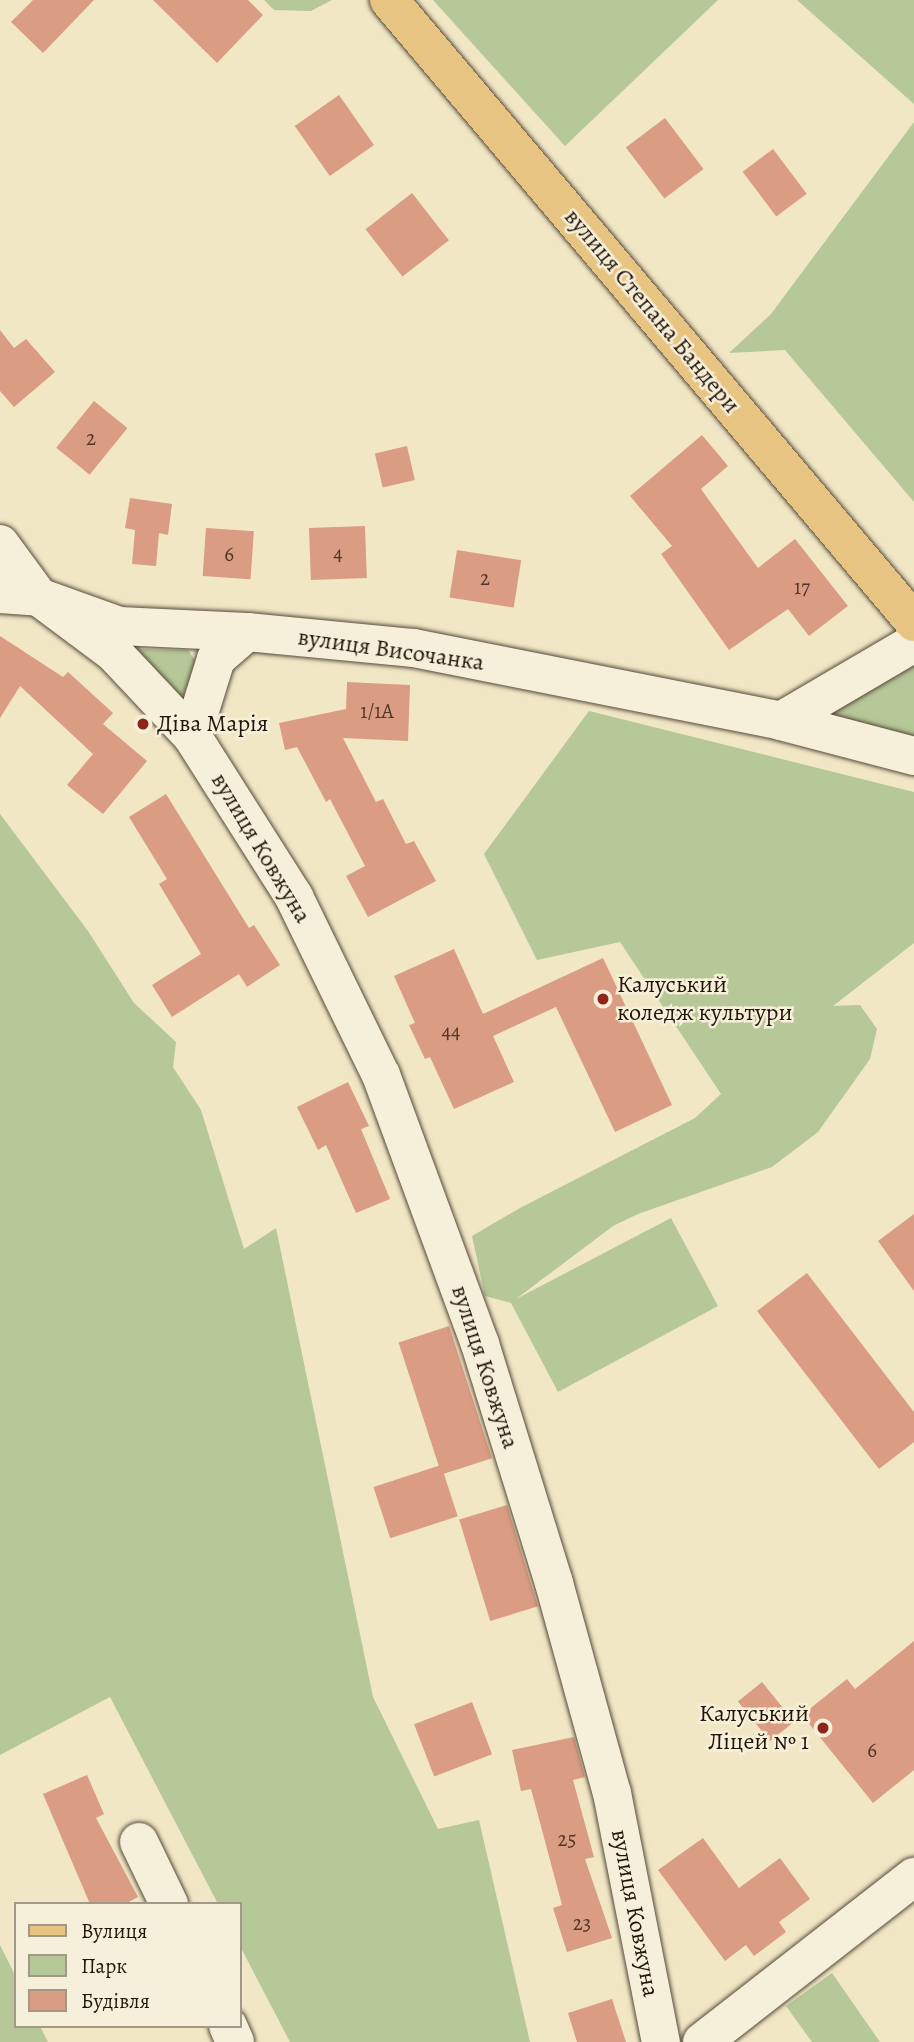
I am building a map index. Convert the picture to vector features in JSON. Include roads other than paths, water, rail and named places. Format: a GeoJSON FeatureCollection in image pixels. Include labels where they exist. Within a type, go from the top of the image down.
{"type":"FeatureCollection","features":[{"type":"Feature","properties":{"kind":"main road","name":"вулиця Степана Бандери"},"geometry":{"type":"LineString","coordinates":[[389,0],[914,622]]}},
{"type":"Feature","properties":{"kind":"street","name":"вулиця Ковжуна"},"geometry":{"type":"LineString","coordinates":[[0,544],[39,597],[114,653],[192,736],[294,897],[381,1075],[475,1331],[554,1583],[612,1793],[660,2042]]}},
{"type":"Feature","properties":{"kind":"street","name":"вулиця Височанка"},"geometry":{"type":"LineString","coordinates":[[0,594],[39,597],[119,626],[247,632],[414,648],[781,721],[914,756]]}},
{"type":"Feature","properties":{"kind":"street"},"geometry":{"type":"LineString","coordinates":[[192,736],[216,659],[247,632]]}},
{"type":"Feature","properties":{"kind":"street"},"geometry":{"type":"LineString","coordinates":[[781,721],[914,643]]}},
{"type":"Feature","properties":{"kind":"street"},"geometry":{"type":"LineString","coordinates":[[139,1842],[168,1902]]}},
{"type":"Feature","properties":{"kind":"street"},"geometry":{"type":"LineString","coordinates":[[702,2042],[914,1877]]}},
{"type":"Feature","properties":{"kind":"place","name":"Діва Марія"},"geometry":{"type":"Point","coordinates":[143,724]}},
{"type":"Feature","properties":{"kind":"place","name":"Калуський коледж культури"},"geometry":{"type":"Point","coordinates":[603,999]}},
{"type":"Feature","properties":{"kind":"place","name":"Калуський Ліцей № 1"},"geometry":{"type":"Point","coordinates":[823,1728]}}]}
